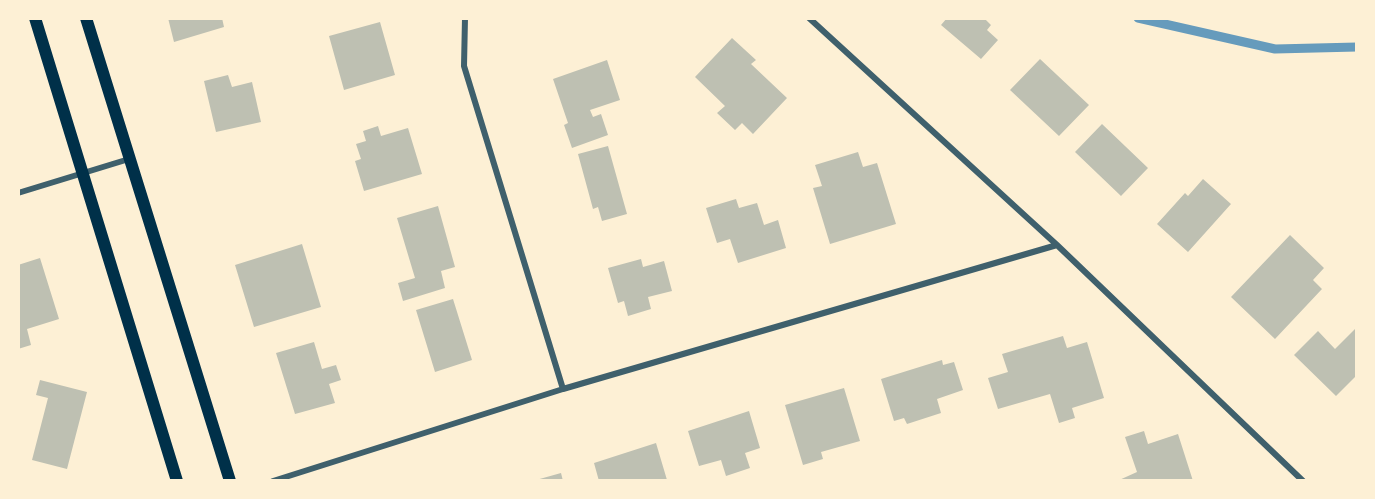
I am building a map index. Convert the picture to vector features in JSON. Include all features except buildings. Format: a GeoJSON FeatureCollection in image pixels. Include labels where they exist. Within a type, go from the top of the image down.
{"type":"FeatureCollection","features":[{"type":"Feature","properties":{"kind":"main road"},"geometry":{"type":"LineString","coordinates":[[35,18],[85,173],[177,481]]}},
{"type":"Feature","properties":{"kind":"main road"},"geometry":{"type":"LineString","coordinates":[[86,18],[230,481]]}},
{"type":"Feature","properties":{"kind":"street"},"geometry":{"type":"LineString","coordinates":[[465,18],[464,66],[563,389]]}},
{"type":"Feature","properties":{"kind":"street"},"geometry":{"type":"LineString","coordinates":[[810,18],[1057,245],[1303,481]]}},
{"type":"Feature","properties":{"kind":"street"},"geometry":{"type":"LineString","coordinates":[[18,193],[130,159]]}},
{"type":"Feature","properties":{"kind":"street"},"geometry":{"type":"LineString","coordinates":[[273,481],[563,389],[1057,245]]}},
{"type":"Feature","properties":{"kind":"waterway"},"geometry":{"type":"LineString","coordinates":[[1138,18],[1275,49],[1357,47]]}}]}
